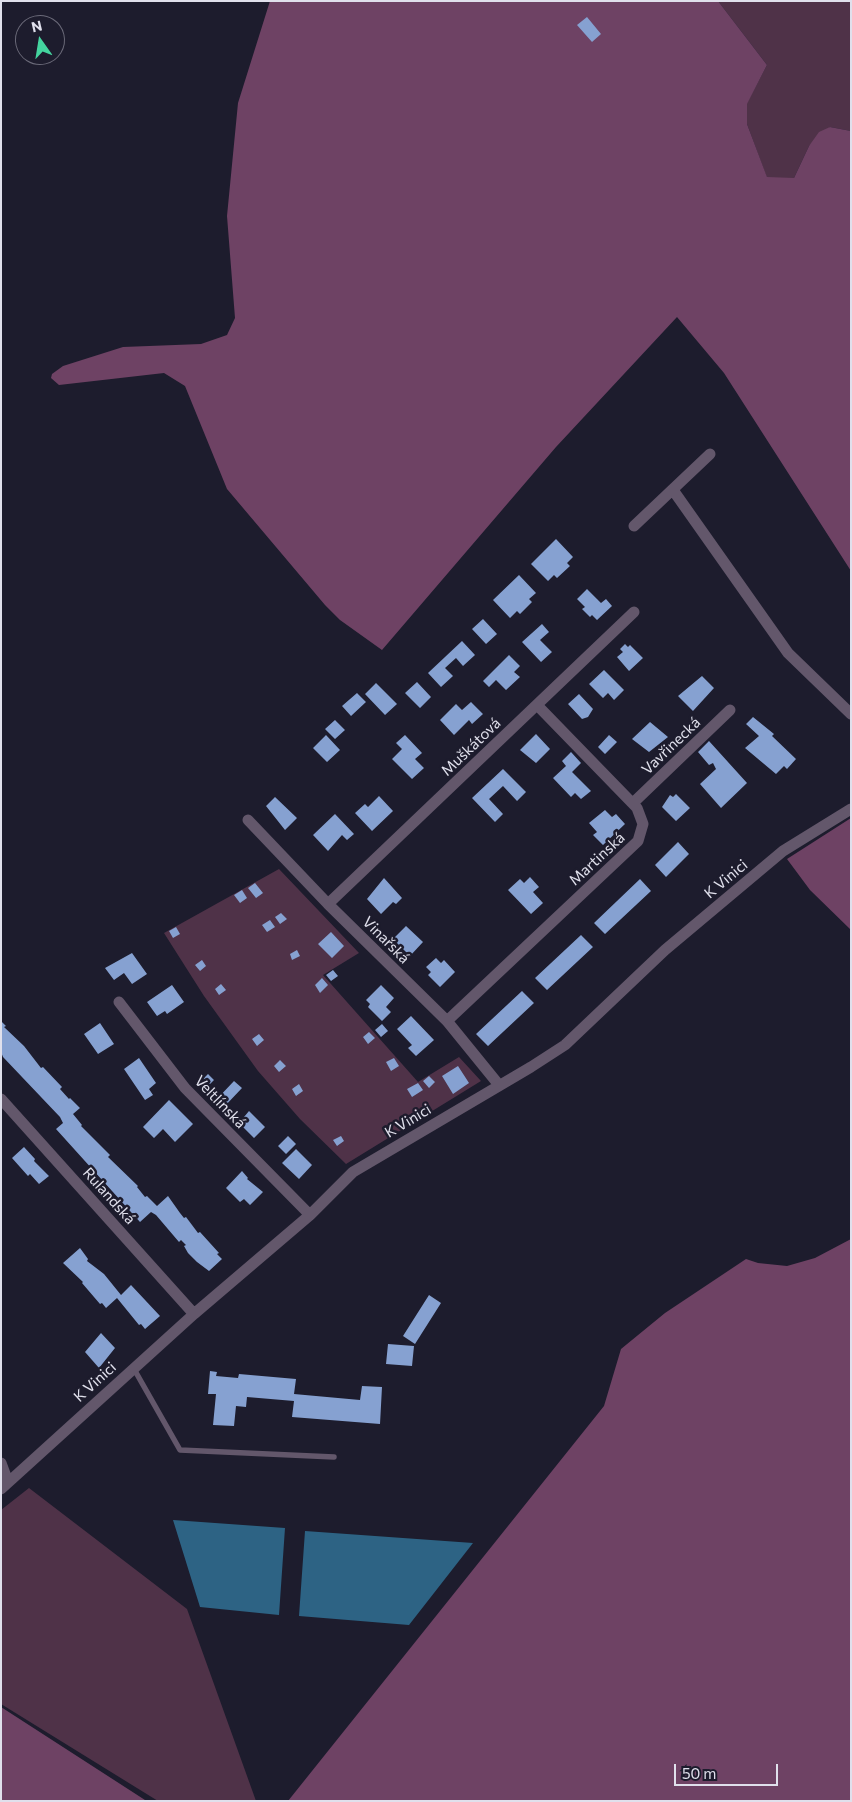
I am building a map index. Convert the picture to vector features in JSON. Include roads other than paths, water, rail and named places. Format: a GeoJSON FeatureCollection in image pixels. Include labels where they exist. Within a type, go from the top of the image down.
{"type":"FeatureCollection","features":[{"type":"Feature","properties":{"kind":"street"},"geometry":{"type":"LineString","coordinates":[[634,526],[710,454]]}},
{"type":"Feature","properties":{"kind":"street"},"geometry":{"type":"LineString","coordinates":[[673,490],[788,653],[851,714]]}},
{"type":"Feature","properties":{"kind":"street","name":"Muškátová"},"geometry":{"type":"LineString","coordinates":[[328,904],[634,612]]}},
{"type":"Feature","properties":{"kind":"street","name":"Martinská"},"geometry":{"type":"LineString","coordinates":[[447,1021],[638,841],[643,824],[633,803],[537,705]]}},
{"type":"Feature","properties":{"kind":"street","name":"Vavřinecká"},"geometry":{"type":"LineString","coordinates":[[633,803],[730,710]]}},
{"type":"Feature","properties":{"kind":"street","name":"K Vinici"},"geometry":{"type":"LineString","coordinates":[[5,1485],[194,1314],[310,1214],[354,1172],[499,1085],[532,1068],[564,1045],[665,950],[776,857],[851,808]]}},
{"type":"Feature","properties":{"kind":"street","name":"Vinařská"},"geometry":{"type":"LineString","coordinates":[[248,820],[328,904],[447,1021],[499,1085]]}},
{"type":"Feature","properties":{"kind":"street","name":"Veltlínská"},"geometry":{"type":"LineString","coordinates":[[119,1002],[184,1088],[310,1214]]}},
{"type":"Feature","properties":{"kind":"street","name":"Rulandská"},"geometry":{"type":"LineString","coordinates":[[1,1099],[194,1314]]}},
{"type":"Feature","properties":{"kind":"street"},"geometry":{"type":"LineString","coordinates":[[1,1463],[5,1485]]}},
{"type":"Feature","properties":{"kind":"lane"},"geometry":{"type":"LineString","coordinates":[[134,1368],[180,1450],[334,1457]]}},
{"type":"Feature","properties":{"kind":"water"},"geometry":{"type":"Polygon","coordinates":[[[173,1520],[285,1528],[279,1615],[200,1607],[173,1520]]]}},
{"type":"Feature","properties":{"kind":"water"},"geometry":{"type":"Polygon","coordinates":[[[305,1531],[473,1543],[409,1625],[299,1616],[305,1531]]]}}]}
